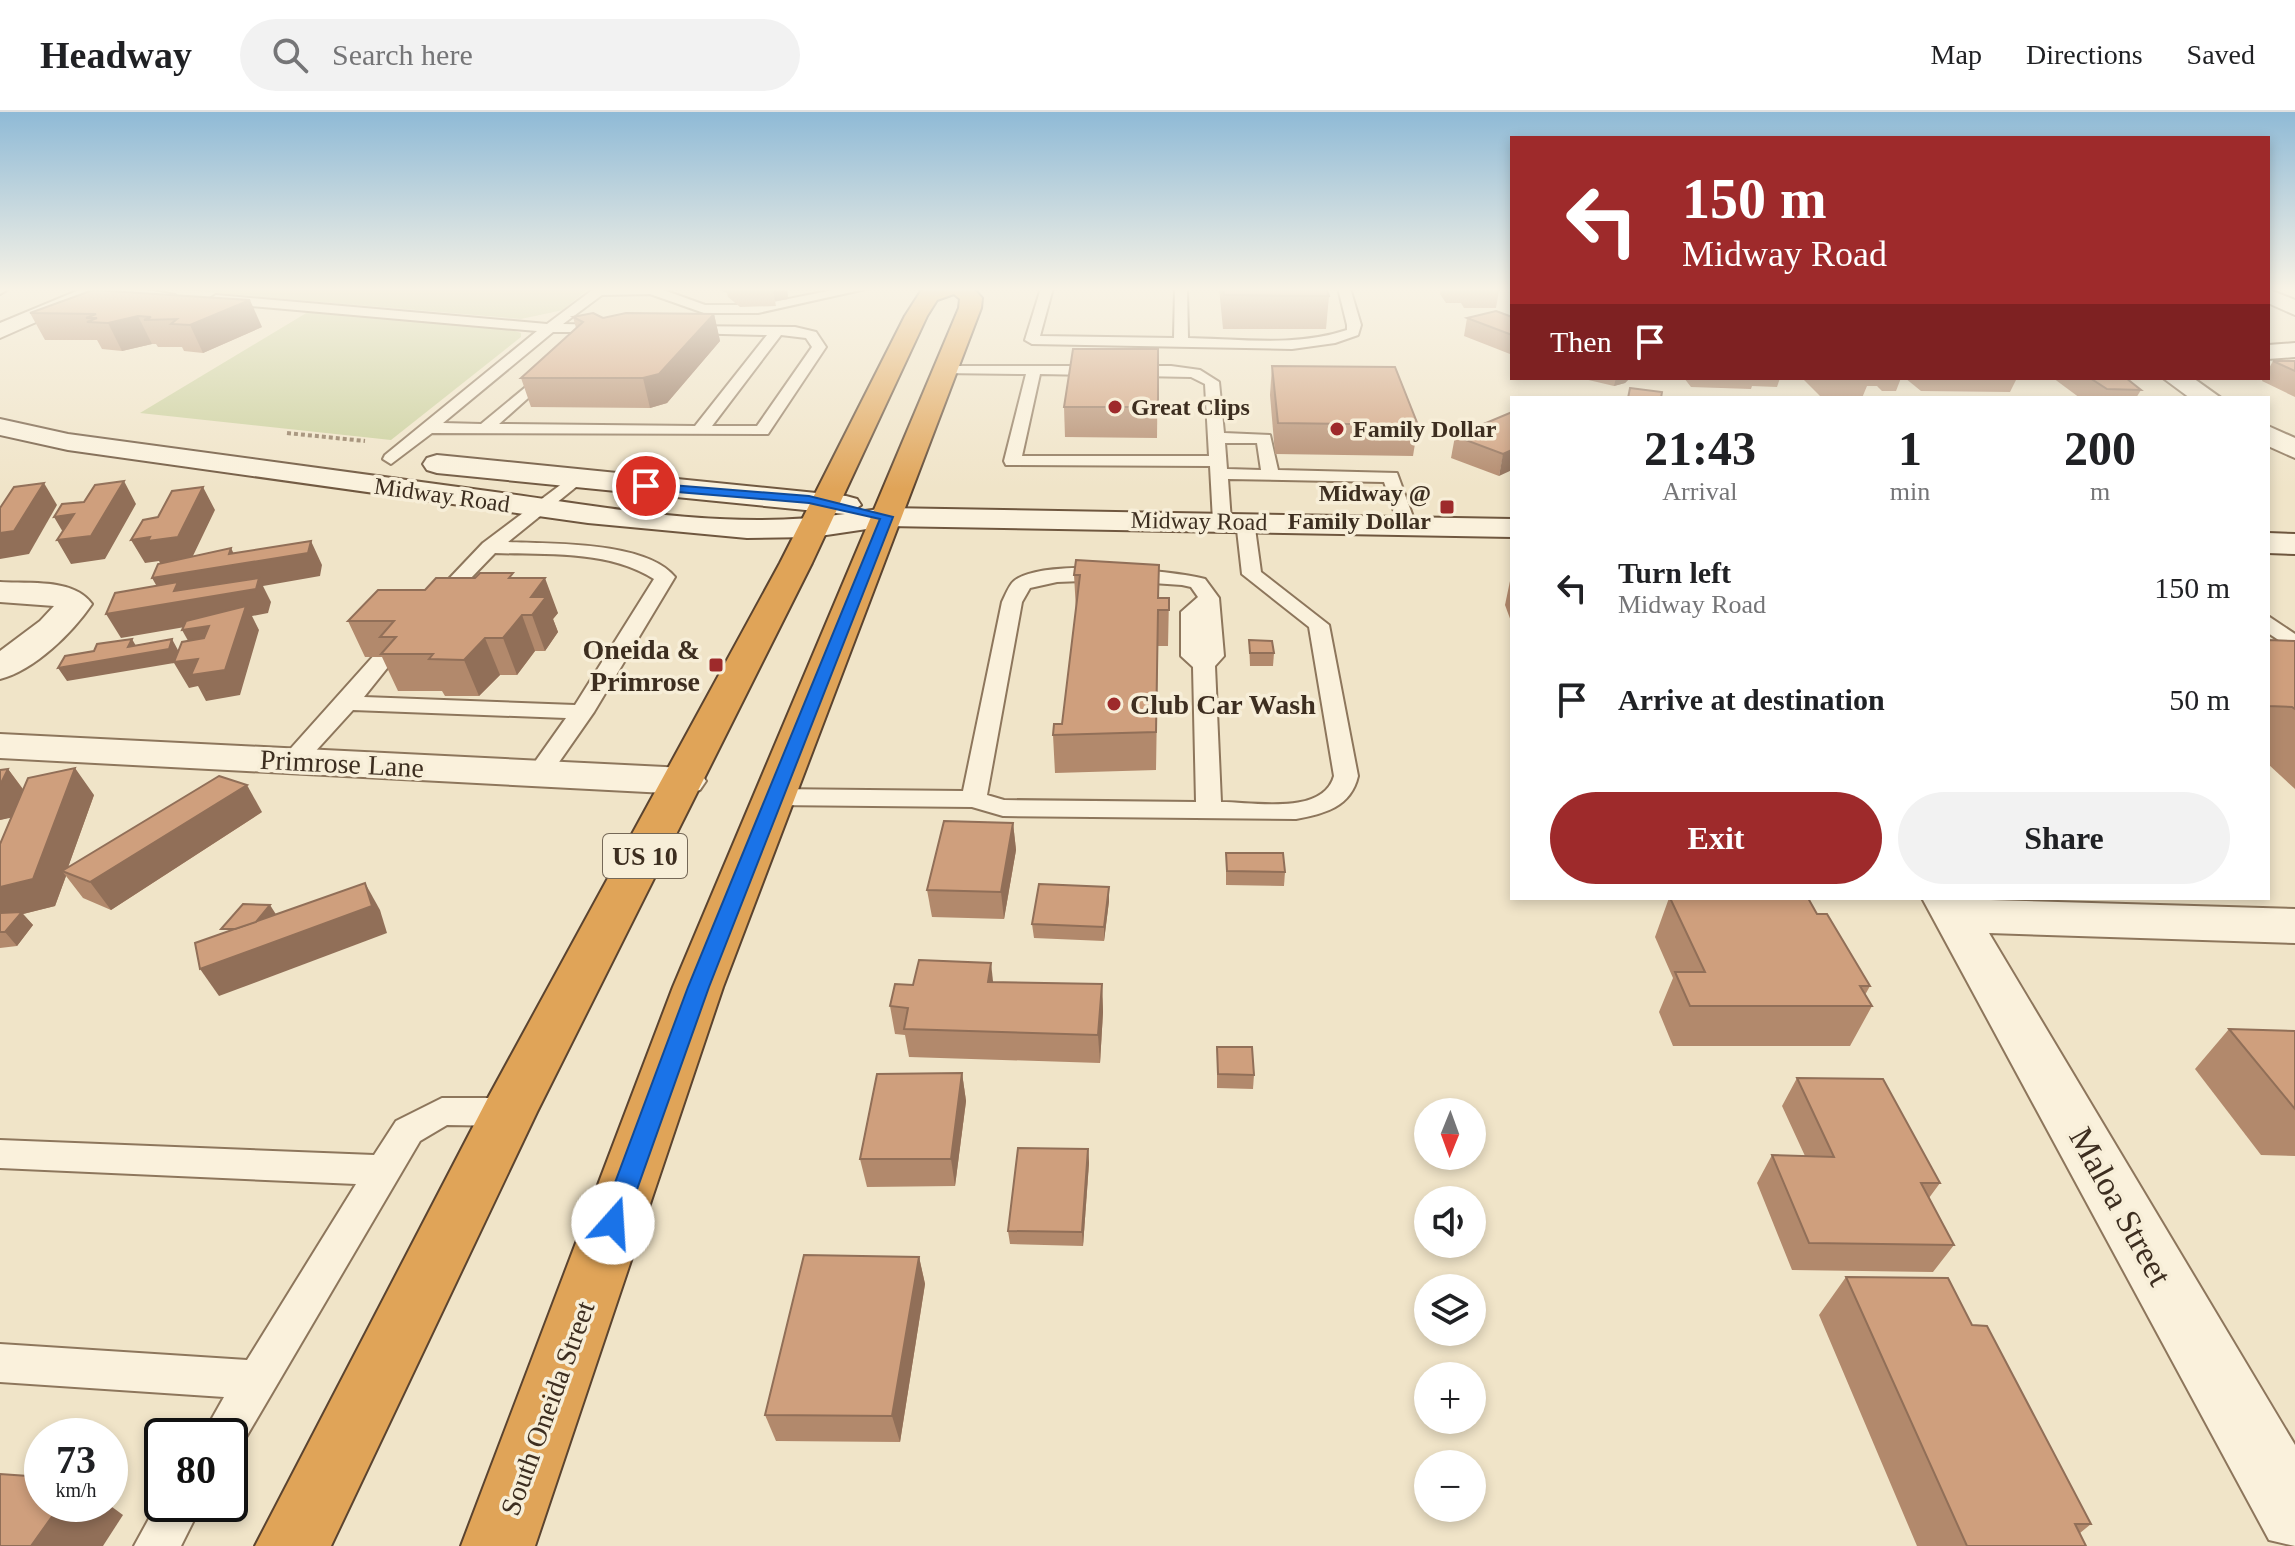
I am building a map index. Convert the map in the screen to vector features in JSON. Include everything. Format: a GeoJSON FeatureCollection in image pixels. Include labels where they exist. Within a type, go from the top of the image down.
{"type":"FeatureCollection","features":[{"type":"Feature","properties":{"kind":"highway","name":"US 10"},"geometry":{"type":"LineString","coordinates":[[292,1546],[509,1112],[685,781],[897,355]]}},
{"type":"Feature","properties":{"kind":"highway","name":"South Oneida Street"},"geometry":{"type":"LineString","coordinates":[[498,1546],[651,1113],[773,797],[952,355]]}},
{"type":"Feature","properties":{"kind":"main road"},"geometry":{"type":"LineString","coordinates":[[2178,380],[2205,396]]}},
{"type":"Feature","properties":{"kind":"main road","name":"Midway Road"},"geometry":{"type":"LineString","coordinates":[[0,424],[82,444],[542,508],[747,529],[818,515]]}},
{"type":"Feature","properties":{"kind":"main road","name":"Midway Road"},"geometry":{"type":"LineString","coordinates":[[0,424],[143,431],[575,479],[818,515],[1510,528]]}},
{"type":"Feature","properties":{"kind":"main road"},"geometry":{"type":"LineString","coordinates":[[2270,435],[2295,450]]}},
{"type":"Feature","properties":{"kind":"main road"},"geometry":{"type":"LineString","coordinates":[[2270,543],[2295,544]]}},
{"type":"Feature","properties":{"kind":"main road"},"geometry":{"type":"LineString","coordinates":[[0,592],[72,599],[75,604],[70,614],[0,668]]}},
{"type":"Feature","properties":{"kind":"main road","name":"Primrose Lane"},"geometry":{"type":"LineString","coordinates":[[0,746],[685,781]]}},
{"type":"Feature","properties":{"kind":"main road"},"geometry":{"type":"LineString","coordinates":[[1951,907],[2295,926]]}},
{"type":"Feature","properties":{"kind":"main road","name":"Maloa Street"},"geometry":{"type":"LineString","coordinates":[[1951,907],[2295,1514]]}},
{"type":"Feature","properties":{"kind":"lane"},"geometry":{"type":"LineString","coordinates":[[391,459],[516,355]]}},
{"type":"Feature","properties":{"kind":"lane"},"geometry":{"type":"LineString","coordinates":[[484,429],[564,355]]}},
{"type":"Feature","properties":{"kind":"lane"},"geometry":{"type":"LineString","coordinates":[[700,430],[758,355]]}},
{"type":"Feature","properties":{"kind":"lane"},"geometry":{"type":"LineString","coordinates":[[428,428],[762,431],[814,355]]}},
{"type":"Feature","properties":{"kind":"lane"},"geometry":{"type":"LineString","coordinates":[[1030,355],[1012,461],[1218,468],[1270,475],[1391,477],[1407,525]]}},
{"type":"Feature","properties":{"kind":"lane"},"geometry":{"type":"LineString","coordinates":[[773,797],[974,799],[1003,808],[1311,808],[1336,798],[1345,785],[1323,634],[1307,614],[1252,574],[1218,468],[1212,382],[1195,373],[946,370]]}},
{"type":"Feature","properties":{"kind":"lane"},"geometry":{"type":"LineString","coordinates":[[1217,429],[1264,438],[1270,475]]}},
{"type":"Feature","properties":{"kind":"lane"},"geometry":{"type":"LineString","coordinates":[[425,614],[490,547],[575,479]]}},
{"type":"Feature","properties":{"kind":"lane"},"geometry":{"type":"LineString","coordinates":[[490,547],[594,554],[651,565],[665,577],[582,712],[539,773]]}},
{"type":"Feature","properties":{"kind":"lane"},"geometry":{"type":"LineString","coordinates":[[974,799],[1012,602],[1022,584],[1048,575],[1169,577],[1198,583],[1209,598],[1213,656],[1204,664],[1209,809]]}},
{"type":"Feature","properties":{"kind":"lane"},"geometry":{"type":"LineString","coordinates":[[2270,624],[2295,645]]}},
{"type":"Feature","properties":{"kind":"lane"},"geometry":{"type":"LineString","coordinates":[[293,761],[385,657]]}},
{"type":"Feature","properties":{"kind":"lane"},"geometry":{"type":"LineString","coordinates":[[347,703],[582,712]]}},
{"type":"Feature","properties":{"kind":"lane"},"geometry":{"type":"LineString","coordinates":[[234,1418],[408,1131],[442,1111],[509,1112]]}},
{"type":"Feature","properties":{"kind":"lane"},"geometry":{"type":"LineString","coordinates":[[0,1154],[383,1170]]}},
{"type":"Feature","properties":{"kind":"lane"},"geometry":{"type":"LineString","coordinates":[[0,1363],[257,1380]]}},
{"type":"Feature","properties":{"kind":"lane"},"geometry":{"type":"LineString","coordinates":[[156,1546],[170,1522]]}},
{"type":"Feature","properties":{"kind":"green space"},"geometry":{"type":"Polygon","coordinates":[[[237,355],[498,355],[391,440],[140,413],[237,355]]]}},
{"type":"Feature","properties":{"kind":"building"},"geometry":{"type":"Polygon","coordinates":[[[547,355],[676,355],[659,374],[643,378],[521,378],[547,355]]]}},
{"type":"Feature","properties":{"kind":"building"},"geometry":{"type":"Polygon","coordinates":[[[1072,355],[1158,355],[1158,407],[1064,407],[1072,355]]]}},
{"type":"Feature","properties":{"kind":"building"},"geometry":{"type":"Polygon","coordinates":[[[2273,361],[2295,361],[2295,371],[2273,361]]]}},
{"type":"Feature","properties":{"kind":"building"},"geometry":{"type":"Polygon","coordinates":[[[1272,366],[1395,367],[1418,425],[1278,423],[1272,366]]]}},
{"type":"Feature","properties":{"kind":"building"},"geometry":{"type":"Polygon","coordinates":[[[2093,380],[2128,380],[2141,390],[2107,389],[2093,380]]]}},
{"type":"Feature","properties":{"kind":"building"},"geometry":{"type":"Polygon","coordinates":[[[1630,388],[1662,392],[1661,396],[1628,396],[1630,388]]]}},
{"type":"Feature","properties":{"kind":"building"},"geometry":{"type":"Polygon","coordinates":[[[1510,413],[1510,451],[1503,454],[1455,436],[1510,413]]]}},
{"type":"Feature","properties":{"kind":"building"},"geometry":{"type":"Polygon","coordinates":[[[124,481],[91,536],[57,540],[74,514],[54,517],[62,504],[84,502],[95,485],[124,481]]]}},
{"type":"Feature","properties":{"kind":"building"},"geometry":{"type":"Polygon","coordinates":[[[44,483],[14,531],[0,533],[0,508],[14,487],[44,483]]]}},
{"type":"Feature","properties":{"kind":"building"},"geometry":{"type":"Polygon","coordinates":[[[203,487],[178,537],[131,540],[143,520],[158,517],[172,491],[203,487]]]}},
{"type":"Feature","properties":{"kind":"building"},"geometry":{"type":"Polygon","coordinates":[[[311,541],[308,553],[152,578],[158,564],[231,548],[229,554],[311,541]]]}},
{"type":"Feature","properties":{"kind":"building","name":"Club Car Wash"},"geometry":{"type":"Polygon","coordinates":[[[1076,560],[1159,565],[1158,598],[1169,598],[1169,610],[1158,610],[1156,732],[1053,735],[1054,724],[1062,724],[1080,575],[1074,575],[1076,560]]]}},
{"type":"Feature","properties":{"kind":"building"},"geometry":{"type":"Polygon","coordinates":[[[480,573],[513,573],[509,578],[545,578],[531,597],[546,597],[532,615],[522,615],[503,638],[485,638],[464,660],[429,659],[433,654],[381,654],[396,637],[380,637],[394,621],[348,621],[378,590],[425,590],[436,578],[475,578],[480,573]]]}},
{"type":"Feature","properties":{"kind":"building"},"geometry":{"type":"Polygon","coordinates":[[[259,578],[256,589],[106,614],[115,593],[178,582],[174,591],[259,578]]]}},
{"type":"Feature","properties":{"kind":"building"},"geometry":{"type":"Polygon","coordinates":[[[246,606],[225,670],[191,675],[198,659],[174,662],[182,642],[204,638],[209,626],[182,630],[186,621],[246,606]]]}},
{"type":"Feature","properties":{"kind":"building"},"geometry":{"type":"Polygon","coordinates":[[[132,639],[128,647],[172,639],[169,649],[58,668],[65,656],[94,651],[97,644],[132,639]]]}},
{"type":"Feature","properties":{"kind":"building"},"geometry":{"type":"Polygon","coordinates":[[[1249,640],[1272,641],[1274,653],[1250,653],[1249,640]]]}},
{"type":"Feature","properties":{"kind":"building"},"geometry":{"type":"Polygon","coordinates":[[[2270,640],[2295,641],[2295,709],[2270,706],[2270,640]]]}},
{"type":"Feature","properties":{"kind":"building"},"geometry":{"type":"Polygon","coordinates":[[[75,768],[33,879],[0,887],[0,844],[28,778],[75,768]]]}},
{"type":"Feature","properties":{"kind":"building"},"geometry":{"type":"Polygon","coordinates":[[[8,769],[0,785],[0,770],[8,769]]]}},
{"type":"Feature","properties":{"kind":"building"},"geometry":{"type":"Polygon","coordinates":[[[219,776],[247,785],[90,882],[62,871],[219,776]]]}},
{"type":"Feature","properties":{"kind":"building"},"geometry":{"type":"Polygon","coordinates":[[[944,821],[1013,823],[1001,892],[927,890],[944,821]]]}},
{"type":"Feature","properties":{"kind":"building"},"geometry":{"type":"Polygon","coordinates":[[[1226,853],[1283,853],[1285,872],[1227,871],[1226,853]]]}},
{"type":"Feature","properties":{"kind":"building"},"geometry":{"type":"Polygon","coordinates":[[[365,883],[372,906],[200,969],[195,943],[365,883]]]}},
{"type":"Feature","properties":{"kind":"building"},"geometry":{"type":"Polygon","coordinates":[[[1039,884],[1109,887],[1104,927],[1032,924],[1039,884]]]}},
{"type":"Feature","properties":{"kind":"building"},"geometry":{"type":"Polygon","coordinates":[[[1671,900],[1809,900],[1817,914],[1827,914],[1870,986],[1860,986],[1872,1006],[1690,1006],[1675,972],[1705,972],[1671,900]]]}},
{"type":"Feature","properties":{"kind":"building"},"geometry":{"type":"Polygon","coordinates":[[[243,904],[270,905],[256,922],[235,929],[221,929],[243,904]]]}},
{"type":"Feature","properties":{"kind":"building"},"geometry":{"type":"Polygon","coordinates":[[[22,912],[5,932],[0,932],[0,913],[22,912]]]}},
{"type":"Feature","properties":{"kind":"building"},"geometry":{"type":"Polygon","coordinates":[[[919,960],[991,963],[988,982],[1102,984],[1098,1035],[904,1029],[908,1008],[890,1006],[895,984],[913,985],[919,960]]]}},
{"type":"Feature","properties":{"kind":"building"},"geometry":{"type":"Polygon","coordinates":[[[2229,1029],[2295,1031],[2295,1109],[2229,1029]]]}},
{"type":"Feature","properties":{"kind":"building"},"geometry":{"type":"Polygon","coordinates":[[[1217,1047],[1252,1047],[1254,1075],[1218,1074],[1217,1047]]]}},
{"type":"Feature","properties":{"kind":"building"},"geometry":{"type":"Polygon","coordinates":[[[962,1073],[951,1159],[860,1159],[877,1074],[962,1073]]]}},
{"type":"Feature","properties":{"kind":"building"},"geometry":{"type":"Polygon","coordinates":[[[1797,1078],[1883,1079],[1940,1183],[1921,1183],[1954,1245],[1809,1243],[1772,1155],[1834,1157],[1797,1078]]]}},
{"type":"Feature","properties":{"kind":"building"},"geometry":{"type":"Polygon","coordinates":[[[1018,1148],[1088,1149],[1082,1232],[1008,1231],[1018,1148]]]}},
{"type":"Feature","properties":{"kind":"building"},"geometry":{"type":"Polygon","coordinates":[[[804,1255],[919,1257],[892,1416],[765,1415],[804,1255]]]}},
{"type":"Feature","properties":{"kind":"building"},"geometry":{"type":"Polygon","coordinates":[[[1846,1277],[1948,1278],[1972,1325],[1987,1326],[2091,1524],[2075,1524],[2086,1546],[1967,1546],[1846,1277]]]}},
{"type":"Feature","properties":{"kind":"building"},"geometry":{"type":"Polygon","coordinates":[[[0,1474],[24,1476],[24,1522],[48,1522],[31,1546],[0,1546],[0,1474]]]}},
{"type":"Feature","properties":{"kind":"place","name":"Great Clips"},"geometry":{"type":"Point","coordinates":[1115,407]}},
{"type":"Feature","properties":{"kind":"place","name":"Family Dollar"},"geometry":{"type":"Point","coordinates":[1337,429]}},
{"type":"Feature","properties":{"kind":"place","name":"Midway @ Family Dollar"},"geometry":{"type":"Point","coordinates":[1447,507]}},
{"type":"Feature","properties":{"kind":"place","name":"Oneida & Primrose"},"geometry":{"type":"Point","coordinates":[716,665]}},
{"type":"Feature","properties":{"kind":"place","name":"Club Car Wash"},"geometry":{"type":"Point","coordinates":[1114,704]}},
{"type":"Feature","properties":{"kind":"route"},"geometry":{"type":"LineString","coordinates":[[613,1223],[698,987],[887,517],[845,505],[809,500],[646,486]]}}]}
